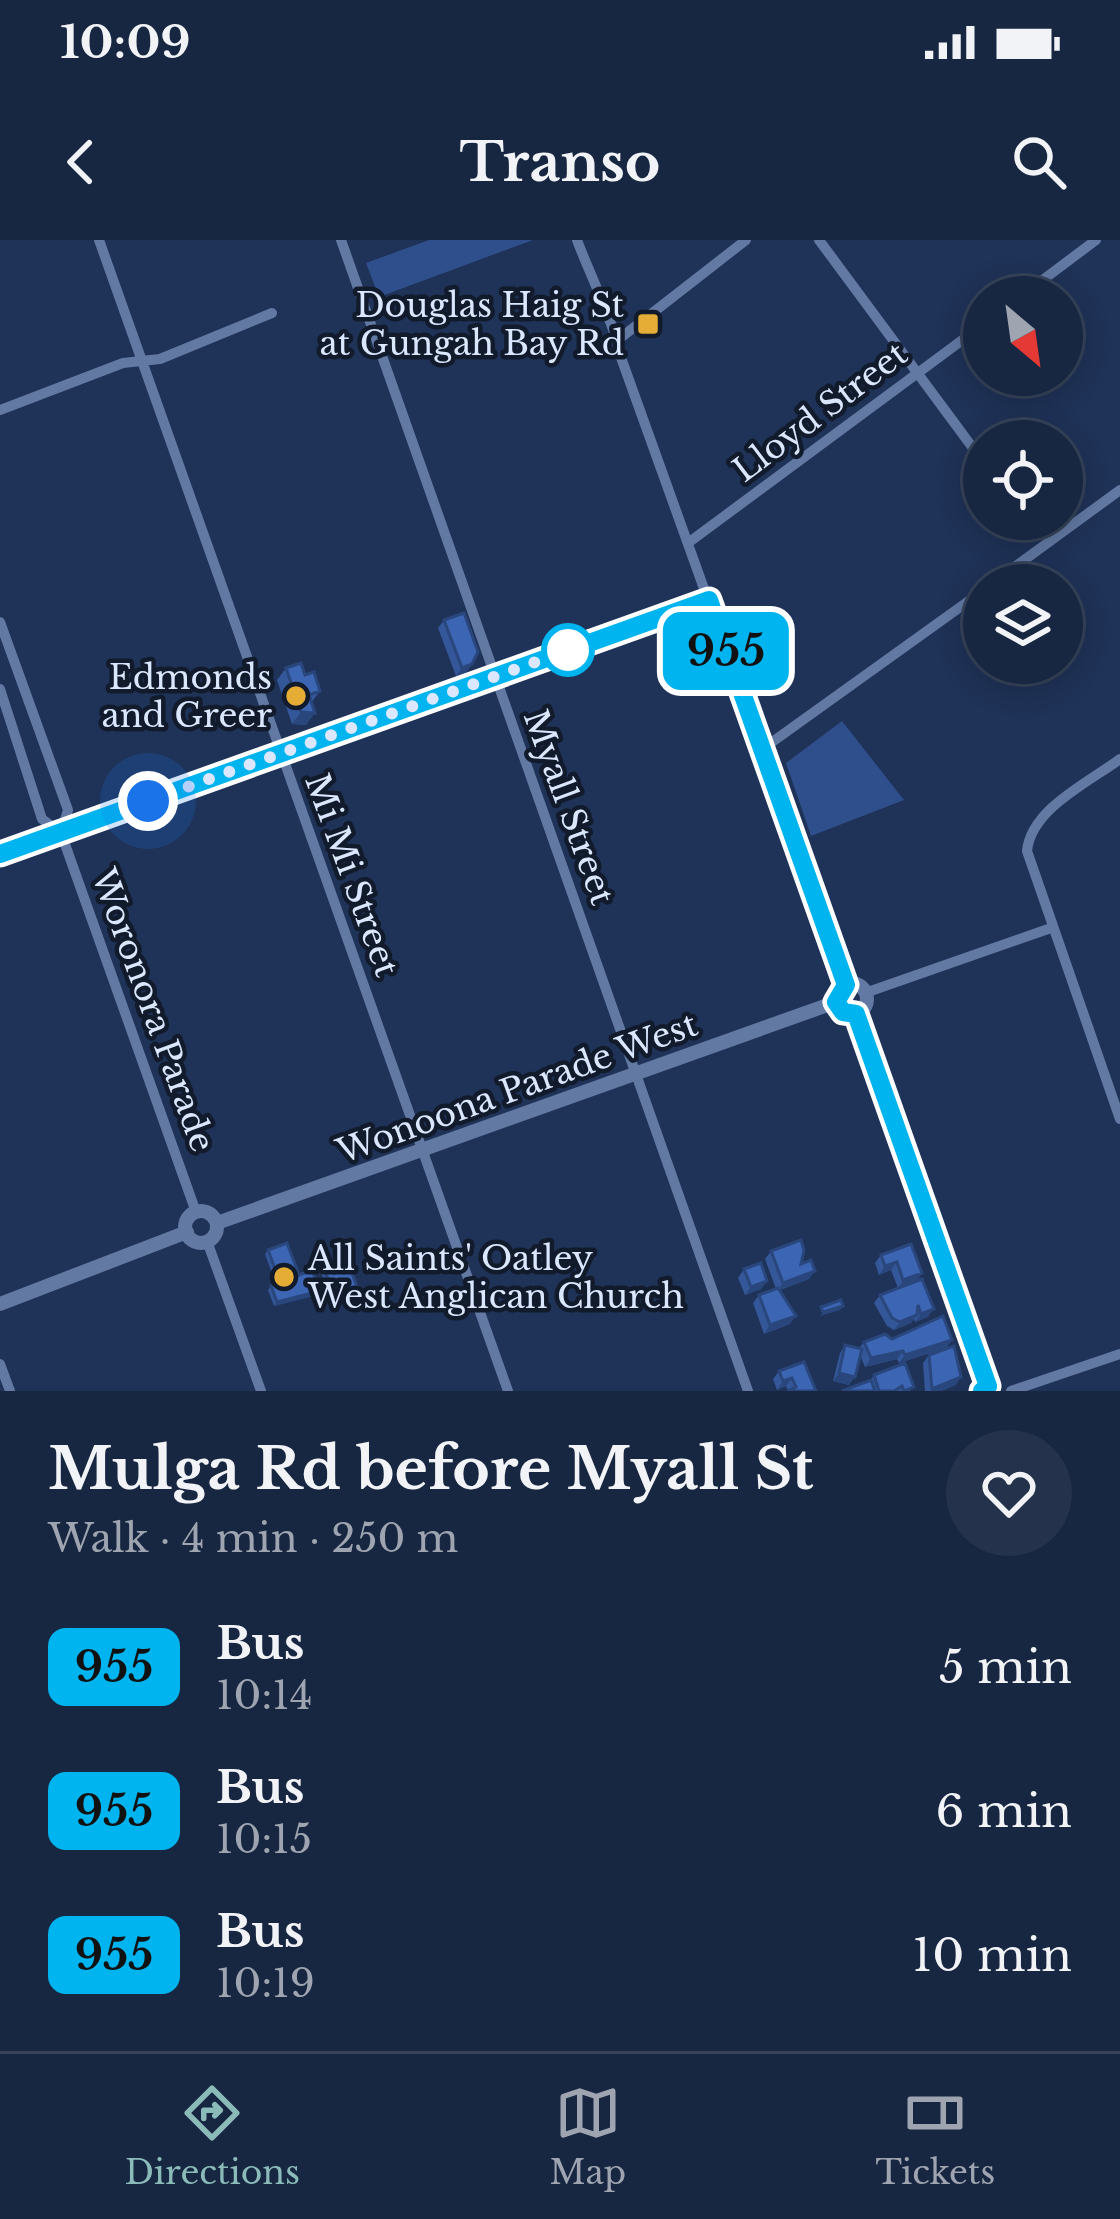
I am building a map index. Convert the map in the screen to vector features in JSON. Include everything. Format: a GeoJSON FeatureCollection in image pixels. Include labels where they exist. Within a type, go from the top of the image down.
{"type":"FeatureCollection","features":[{"type":"Feature","properties":{"kind":"street","name":"Mi Mi Street"},"geometry":{"type":"LineString","coordinates":[[99,240],[508,1391]]}},
{"type":"Feature","properties":{"kind":"street","name":"Myall Street"},"geometry":{"type":"LineString","coordinates":[[340,240],[748,1391]]}},
{"type":"Feature","properties":{"kind":"street"},"geometry":{"type":"LineString","coordinates":[[577,240],[606,323],[619,339],[619,352],[846,985],[865,993],[1051,928]]}},
{"type":"Feature","properties":{"kind":"street"},"geometry":{"type":"LineString","coordinates":[[619,339],[746,240]]}},
{"type":"Feature","properties":{"kind":"street"},"geometry":{"type":"LineString","coordinates":[[819,240],[963,435]]}},
{"type":"Feature","properties":{"kind":"street"},"geometry":{"type":"LineString","coordinates":[[1047,276],[1096,240]]}},
{"type":"Feature","properties":{"kind":"street"},"geometry":{"type":"LineString","coordinates":[[0,410],[272,313]]}},
{"type":"Feature","properties":{"kind":"street","name":"Lloyd Street"},"geometry":{"type":"LineString","coordinates":[[688,543],[963,340]]}},
{"type":"Feature","properties":{"kind":"street"},"geometry":{"type":"LineString","coordinates":[[1019,564],[1120,490]]}},
{"type":"Feature","properties":{"kind":"street"},"geometry":{"type":"LineString","coordinates":[[0,854],[709,600]]}},
{"type":"Feature","properties":{"kind":"street"},"geometry":{"type":"LineString","coordinates":[[761,750],[963,604]]}},
{"type":"Feature","properties":{"kind":"street","name":"Woronora Parade"},"geometry":{"type":"LineString","coordinates":[[0,622],[68,810],[61,832],[196,1212]]}},
{"type":"Feature","properties":{"kind":"street"},"geometry":{"type":"LineString","coordinates":[[0,689],[42,819],[61,832]]}},
{"type":"Feature","properties":{"kind":"street"},"geometry":{"type":"LineString","coordinates":[[17,736],[39,729]]}},
{"type":"Feature","properties":{"kind":"street"},"geometry":{"type":"LineString","coordinates":[[1120,759],[1036,824],[1028,843],[1029,866],[1120,1119]]}},
{"type":"Feature","properties":{"kind":"street"},"geometry":{"type":"LineString","coordinates":[[846,985],[836,1002],[843,1012],[856,1014],[864,1008],[865,993]]}},
{"type":"Feature","properties":{"kind":"street","name":"Wonoona Parade West"},"geometry":{"type":"LineString","coordinates":[[217,1223],[836,1002]]}},
{"type":"Feature","properties":{"kind":"street"},"geometry":{"type":"LineString","coordinates":[[856,1014],[996,1390],[1120,1354]]}},
{"type":"Feature","properties":{"kind":"street"},"geometry":{"type":"LineString","coordinates":[[207,1241],[193,1240],[187,1232],[186,1222],[196,1212],[211,1214],[217,1223],[207,1241],[261,1391]]}},
{"type":"Feature","properties":{"kind":"street"},"geometry":{"type":"LineString","coordinates":[[0,1304],[187,1232]]}},
{"type":"Feature","properties":{"kind":"street"},"geometry":{"type":"LineString","coordinates":[[0,1364],[10,1391]]}},
{"type":"Feature","properties":{"kind":"shaded area"},"geometry":{"type":"Polygon","coordinates":[[[429,240],[533,240],[379,297],[366,263],[429,240]]]}},
{"type":"Feature","properties":{"kind":"shaded area"},"geometry":{"type":"Polygon","coordinates":[[[842,721],[904,800],[811,836],[786,763],[842,721]]]}},
{"type":"Feature","properties":{"kind":"building"},"geometry":{"type":"Polygon","coordinates":[[[464,613],[478,652],[472,664],[462,668],[444,620],[464,613]]]}},
{"type":"Feature","properties":{"kind":"building"},"geometry":{"type":"Polygon","coordinates":[[[301,663],[305,675],[314,672],[320,691],[309,695],[315,713],[301,712],[286,668],[301,663]]]}},
{"type":"Feature","properties":{"kind":"building"},"geometry":{"type":"Polygon","coordinates":[[[801,1240],[801,1264],[811,1260],[815,1271],[783,1283],[771,1251],[801,1240]]]}},
{"type":"Feature","properties":{"kind":"building","name":"All Saints' Oatley West Anglican Church"},"geometry":{"type":"Polygon","coordinates":[[[287,1243],[299,1275],[312,1270],[320,1291],[277,1302],[271,1286],[280,1282],[268,1250],[287,1243]]]}},
{"type":"Feature","properties":{"kind":"building"},"geometry":{"type":"Polygon","coordinates":[[[911,1244],[922,1273],[903,1280],[897,1262],[885,1266],[881,1255],[911,1244]]]}},
{"type":"Feature","properties":{"kind":"building"},"geometry":{"type":"Polygon","coordinates":[[[346,1258],[358,1289],[335,1297],[323,1266],[346,1258]]]}},
{"type":"Feature","properties":{"kind":"building"},"geometry":{"type":"Polygon","coordinates":[[[761,1263],[767,1281],[751,1287],[744,1269],[761,1263]]]}},
{"type":"Feature","properties":{"kind":"building"},"geometry":{"type":"Polygon","coordinates":[[[922,1279],[934,1309],[921,1314],[918,1305],[917,1315],[900,1322],[892,1318],[880,1295],[922,1279]]]}},
{"type":"Feature","properties":{"kind":"building"},"geometry":{"type":"Polygon","coordinates":[[[778,1288],[796,1316],[770,1325],[759,1295],[778,1288]]]}},
{"type":"Feature","properties":{"kind":"building"},"geometry":{"type":"Polygon","coordinates":[[[841,1300],[843,1306],[823,1312],[821,1307],[841,1300]]]}},
{"type":"Feature","properties":{"kind":"building"},"geometry":{"type":"Polygon","coordinates":[[[943,1316],[952,1340],[905,1355],[903,1351],[871,1358],[864,1342],[885,1334],[892,1339],[943,1316]]]}},
{"type":"Feature","properties":{"kind":"building"},"geometry":{"type":"Polygon","coordinates":[[[845,1345],[862,1349],[855,1377],[839,1373],[845,1345]]]}},
{"type":"Feature","properties":{"kind":"building"},"geometry":{"type":"Polygon","coordinates":[[[954,1346],[961,1377],[932,1389],[929,1355],[954,1346]]]}},
{"type":"Feature","properties":{"kind":"building"},"geometry":{"type":"Polygon","coordinates":[[[804,1362],[816,1391],[787,1391],[796,1387],[792,1378],[783,1381],[779,1371],[804,1362]]]}},
{"type":"Feature","properties":{"kind":"building"},"geometry":{"type":"Polygon","coordinates":[[[905,1363],[914,1387],[879,1391],[874,1375],[905,1363]]]}},
{"type":"Feature","properties":{"kind":"building"},"geometry":{"type":"Polygon","coordinates":[[[871,1380],[875,1391],[842,1391],[871,1380]]]}},
{"type":"Feature","properties":{"kind":"bus line","name":"955"},"geometry":{"type":"LineString","coordinates":[[0,854],[709,600],[846,985],[836,993],[837,1006],[856,1014],[988,1386],[982,1391]]}},
{"type":"Feature","properties":{"kind":"place","name":"Douglas Haig St at Gungah Bay Rd"},"geometry":{"type":"Point","coordinates":[648,324]}},
{"type":"Feature","properties":{"kind":"place","name":"Edmonds and Greer"},"geometry":{"type":"Point","coordinates":[296,696]}},
{"type":"Feature","properties":{"kind":"place","name":"All Saints' Oatley West Anglican Church"},"geometry":{"type":"Point","coordinates":[284,1277]}},
{"type":"Feature","properties":{"kind":"route"},"geometry":{"type":"LineString","coordinates":[[148,801],[580,646],[568,650]]}}]}
